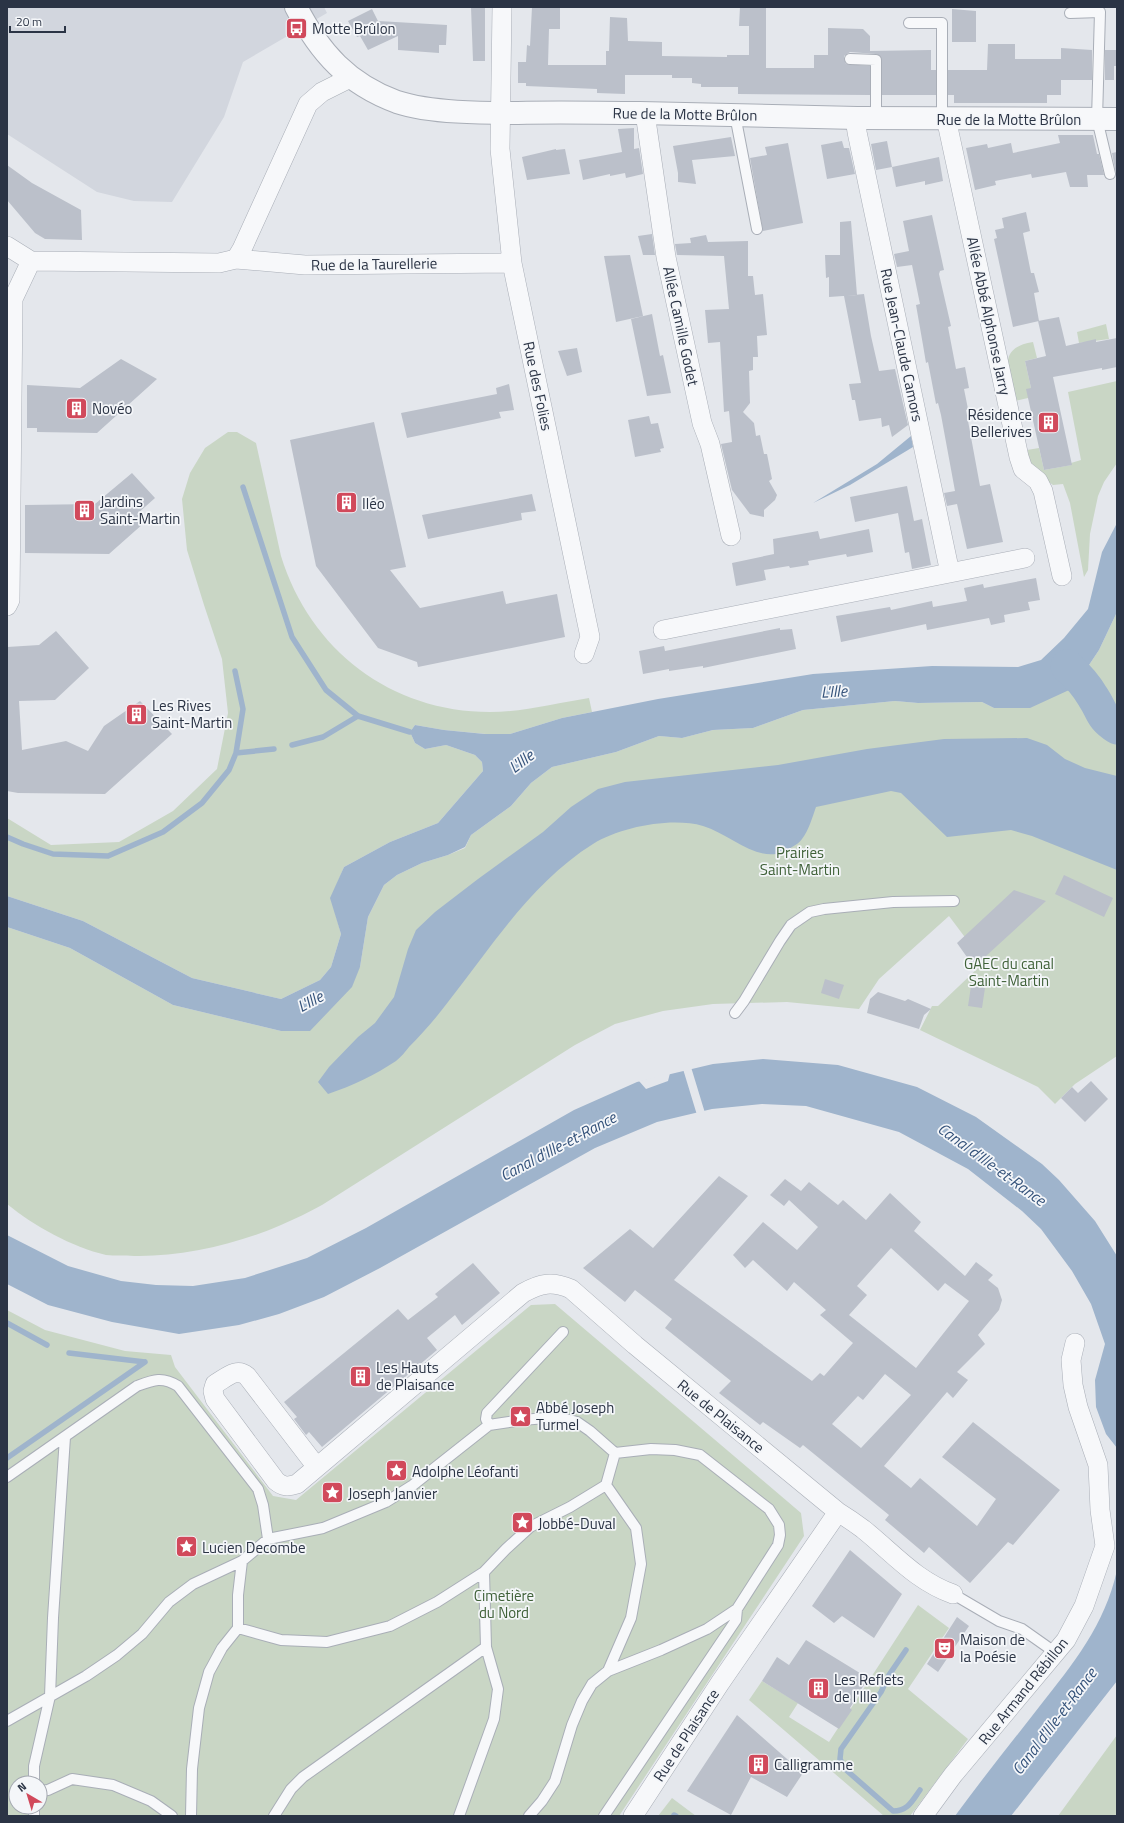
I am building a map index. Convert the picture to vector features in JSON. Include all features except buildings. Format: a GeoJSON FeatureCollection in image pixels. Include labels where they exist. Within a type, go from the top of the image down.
{"type":"FeatureCollection","features":[{"type":"Feature","properties":{"kind":"street","name":"Rue de la Motte Brûlon"},"geometry":{"type":"LineString","coordinates":[[296,7],[309,32],[330,59],[350,78],[374,92],[399,102],[439,109],[499,114],[645,113],[866,118],[1107,119]]}},
{"type":"Feature","properties":{"kind":"street","name":"Rue des Folies"},"geometry":{"type":"LineString","coordinates":[[502,7],[501,105],[499,114],[502,176],[512,263],[590,637],[584,654]]}},
{"type":"Feature","properties":{"kind":"street"},"geometry":{"type":"LineString","coordinates":[[236,259],[242,249],[308,104],[322,92],[350,78]]}},
{"type":"Feature","properties":{"kind":"street","name":"Allée Camille Godet"},"geometry":{"type":"LineString","coordinates":[[645,113],[666,257],[702,423],[710,444],[731,536]]}},
{"type":"Feature","properties":{"kind":"street","name":"Rue Jean-Claude Camors"},"geometry":{"type":"LineString","coordinates":[[866,118],[856,132],[950,573]]}},
{"type":"Feature","properties":{"kind":"street","name":"Allée Abbé Alphonse Jarry"},"geometry":{"type":"LineString","coordinates":[[944,118],[1019,457],[1023,469],[1038,481],[1043,490],[1062,576]]}},
{"type":"Feature","properties":{"kind":"street"},"geometry":{"type":"LineString","coordinates":[[7,246],[31,261],[13,299],[10,600],[7,606]]}},
{"type":"Feature","properties":{"kind":"street","name":"Rue de la Taurellerie"},"geometry":{"type":"LineString","coordinates":[[31,261],[219,263],[236,259],[305,266],[512,263]]}},
{"type":"Feature","properties":{"kind":"street"},"geometry":{"type":"LineString","coordinates":[[663,630],[1025,558]]}},
{"type":"Feature","properties":{"kind":"street","name":"Rue de Plaisance"},"geometry":{"type":"LineString","coordinates":[[316,1466],[247,1376],[242,1372],[236,1371],[215,1384],[213,1391],[215,1399],[276,1481],[281,1486],[289,1487],[297,1484],[316,1466],[523,1293],[535,1287],[558,1284],[571,1289],[635,1345],[838,1512],[720,1683],[633,1816]]}},
{"type":"Feature","properties":{"kind":"street","name":"Rue Armand Rébillon"},"geometry":{"type":"LineString","coordinates":[[923,1816],[953,1775],[1066,1640],[1084,1606],[1105,1546],[1100,1510],[1098,1465],[1072,1385],[1071,1360],[1075,1343]]}},
{"type":"Feature","properties":{"kind":"street"},"geometry":{"type":"LineString","coordinates":[[838,1512],[862,1528],[922,1579],[938,1589],[953,1594]]}},
{"type":"Feature","properties":{"kind":"lane"},"geometry":{"type":"LineString","coordinates":[[1070,13],[1100,12],[1110,174]]}},
{"type":"Feature","properties":{"kind":"lane"},"geometry":{"type":"LineString","coordinates":[[909,23],[942,23],[944,118]]}},
{"type":"Feature","properties":{"kind":"lane"},"geometry":{"type":"LineString","coordinates":[[850,59],[876,60],[866,118]]}},
{"type":"Feature","properties":{"kind":"lane"},"geometry":{"type":"LineString","coordinates":[[736,115],[756,229]]}},
{"type":"Feature","properties":{"kind":"lane"},"geometry":{"type":"LineString","coordinates":[[735,1013],[791,925],[810,912],[824,909],[893,902],[954,901]]}},
{"type":"Feature","properties":{"kind":"lane"},"geometry":{"type":"LineString","coordinates":[[489,1425],[486,1419],[486,1413],[563,1332]]}},
{"type":"Feature","properties":{"kind":"lane"},"geometry":{"type":"LineString","coordinates":[[7,1477],[137,1386],[150,1381],[162,1379],[170,1381],[178,1386],[258,1489],[263,1505],[268,1539]]}},
{"type":"Feature","properties":{"kind":"lane"},"geometry":{"type":"LineString","coordinates":[[7,1721],[86,1676],[117,1655],[142,1634],[169,1602],[193,1584],[242,1561],[268,1539],[323,1528],[386,1502],[413,1485],[489,1425],[522,1420],[562,1418],[577,1422],[590,1430],[615,1453],[651,1449],[675,1450],[700,1455],[769,1509],[779,1526],[780,1535],[778,1545],[737,1609],[707,1629],[661,1650],[608,1671],[592,1684],[582,1701],[572,1725],[555,1781],[542,1801],[529,1816]]}},
{"type":"Feature","properties":{"kind":"lane"},"geometry":{"type":"LineString","coordinates":[[34,1775],[34,1766],[50,1696],[52,1618],[65,1437]]}},
{"type":"Feature","properties":{"kind":"lane"},"geometry":{"type":"LineString","coordinates":[[238,1628],[281,1640],[327,1642],[390,1626],[437,1602],[484,1572],[530,1527],[570,1507],[606,1485],[615,1453]]}},
{"type":"Feature","properties":{"kind":"lane"},"geometry":{"type":"LineString","coordinates":[[606,1485],[636,1528],[641,1564],[631,1618],[608,1671]]}},
{"type":"Feature","properties":{"kind":"lane"},"geometry":{"type":"LineString","coordinates":[[191,1816],[192,1769],[199,1708],[209,1672],[222,1648],[238,1628],[238,1595],[242,1561]]}},
{"type":"Feature","properties":{"kind":"lane"},"geometry":{"type":"LineString","coordinates":[[459,1816],[494,1719],[497,1704],[498,1689],[486,1647],[484,1572]]}},
{"type":"Feature","properties":{"kind":"lane"},"geometry":{"type":"LineString","coordinates":[[953,1594],[999,1621],[1022,1628],[1056,1653]]}},
{"type":"Feature","properties":{"kind":"lane"},"geometry":{"type":"LineString","coordinates":[[604,1816],[736,1620],[737,1609]]}},
{"type":"Feature","properties":{"kind":"lane"},"geometry":{"type":"LineString","coordinates":[[274,1816],[291,1789],[303,1777],[486,1647]]}},
{"type":"Feature","properties":{"kind":"lane"},"geometry":{"type":"LineString","coordinates":[[48,1790],[72,1779],[113,1785],[134,1792],[159,1812],[172,1816]]}},
{"type":"Feature","properties":{"kind":"shaded area"},"geometry":{"type":"Polygon","coordinates":[[[7,7],[324,7],[327,13],[243,62],[224,117],[172,202],[134,201],[97,192],[7,134],[7,7]]]}},
{"type":"Feature","properties":{"kind":"green space"},"geometry":{"type":"Polygon","coordinates":[[[1106,324],[1109,339],[1079,343],[1077,332],[1106,324]]]}},
{"type":"Feature","properties":{"kind":"green space"},"geometry":{"type":"Polygon","coordinates":[[[1033,342],[1037,358],[1025,361],[1031,388],[1028,398],[1015,401],[1008,372],[1009,356],[1013,350],[1021,345],[1033,342]]]}},
{"type":"Feature","properties":{"kind":"green space"},"geometry":{"type":"Polygon","coordinates":[[[1117,381],[1117,463],[1104,482],[1098,496],[1090,534],[1088,570],[1084,577],[1070,503],[1063,484],[1053,485],[1031,469],[1027,450],[1039,448],[1044,470],[1071,465],[1071,463],[1081,460],[1068,392],[1117,381]]]}},
{"type":"Feature","properties":{"kind":"green space"},"geometry":{"type":"Polygon","coordinates":[[[228,432],[237,432],[256,443],[281,556],[294,590],[312,620],[334,647],[359,669],[388,687],[420,701],[454,709],[502,712],[589,698],[592,712],[562,718],[510,734],[486,734],[444,730],[415,725],[410,732],[415,743],[425,749],[446,745],[475,755],[482,762],[483,771],[438,823],[390,842],[344,867],[331,898],[341,934],[331,967],[320,980],[281,999],[192,978],[83,921],[7,896],[7,818],[51,845],[119,842],[173,811],[217,769],[228,713],[222,659],[187,550],[182,499],[190,473],[205,448],[228,432]]]}},
{"type":"Feature","properties":{"kind":"green space","name":"Prairies Saint-Martin"},"geometry":{"type":"Polygon","coordinates":[[[1117,612],[1117,1056],[1075,1084],[1055,1104],[1038,1087],[920,1030],[932,1006],[938,1006],[978,968],[982,960],[949,916],[879,979],[859,1009],[787,1002],[713,1004],[663,1011],[615,1024],[575,1045],[322,1205],[281,1225],[246,1238],[190,1252],[152,1256],[106,1255],[80,1247],[54,1235],[41,1228],[7,1204],[7,927],[70,948],[173,1005],[281,1031],[360,967],[368,917],[384,885],[397,875],[422,863],[465,848],[471,835],[511,806],[531,783],[552,767],[616,752],[659,736],[682,738],[713,730],[753,728],[803,710],[895,701],[918,703],[982,702],[994,708],[1080,685],[1093,697],[1094,692],[1087,668],[1099,650],[1117,612]]]}},
{"type":"Feature","properties":{"kind":"green space","name":"Cimetière du Nord"},"geometry":{"type":"Polygon","coordinates":[[[555,1304],[801,1513],[804,1536],[619,1816],[7,1816],[7,1310],[45,1330],[125,1351],[171,1355],[175,1367],[273,1496],[296,1500],[531,1305],[555,1304]]]}},
{"type":"Feature","properties":{"kind":"green space"},"geometry":{"type":"Polygon","coordinates":[[[918,1605],[949,1628],[908,1689],[968,1739],[910,1816],[884,1816],[749,1700],[762,1681],[798,1703],[789,1717],[829,1742],[918,1605]]]}},
{"type":"Feature","properties":{"kind":"green space"},"geometry":{"type":"Polygon","coordinates":[[[1117,1735],[1117,1816],[1058,1816],[1117,1735]]]}},
{"type":"Feature","properties":{"kind":"green space"},"geometry":{"type":"Polygon","coordinates":[[[672,1798],[696,1816],[658,1816],[672,1798]]]}},
{"type":"Feature","properties":{"kind":"water"},"geometry":{"type":"Polygon","coordinates":[[[911,436],[913,447],[850,485],[813,503],[877,464],[911,436]]]}},
{"type":"Feature","properties":{"kind":"water","name":"L'Ille"},"geometry":{"type":"Polygon","coordinates":[[[1117,523],[1117,612],[1099,650],[1087,668],[1093,697],[1090,696],[1080,685],[1030,708],[994,708],[982,702],[918,703],[895,701],[803,710],[753,728],[713,730],[682,738],[659,736],[616,752],[552,767],[531,783],[511,806],[471,835],[465,847],[448,855],[422,863],[397,875],[384,885],[368,917],[360,967],[352,987],[310,1031],[281,1031],[173,1005],[70,948],[7,927],[7,896],[83,921],[192,978],[281,999],[320,980],[331,967],[341,934],[330,898],[344,867],[390,842],[438,823],[483,771],[482,762],[475,755],[446,745],[425,749],[415,743],[410,732],[415,725],[444,730],[485,734],[510,734],[562,718],[658,699],[813,674],[932,666],[1018,667],[1041,660],[1064,638],[1088,609],[1102,552],[1117,523]]]}},
{"type":"Feature","properties":{"kind":"water"},"geometry":{"type":"Polygon","coordinates":[[[1027,738],[1047,745],[1065,759],[1085,768],[1117,776],[1117,870],[1032,836],[1011,830],[947,837],[901,793],[891,791],[816,807],[808,828],[801,840],[781,853],[770,854],[759,852],[748,848],[714,830],[690,823],[662,823],[632,828],[604,838],[593,844],[571,859],[551,877],[514,916],[439,1014],[396,1061],[363,1080],[328,1094],[318,1082],[329,1067],[358,1037],[375,1023],[394,997],[408,949],[416,930],[435,912],[543,832],[571,807],[598,789],[625,782],[778,765],[867,749],[944,739],[1027,738]]]}},
{"type":"Feature","properties":{"kind":"water","name":"Canal d'Ille-et-Rance"},"geometry":{"type":"Polygon","coordinates":[[[763,1059],[838,1065],[917,1087],[976,1117],[1042,1164],[1059,1180],[1095,1221],[1117,1256],[1117,1448],[1106,1434],[1096,1407],[1095,1380],[1105,1344],[1091,1304],[1072,1271],[1041,1229],[1022,1211],[968,1169],[899,1132],[806,1106],[762,1104],[712,1109],[657,1122],[595,1148],[380,1268],[324,1297],[279,1314],[239,1325],[179,1334],[112,1322],[48,1305],[7,1284],[7,1235],[68,1266],[121,1281],[156,1285],[193,1286],[245,1278],[307,1258],[366,1228],[574,1110],[637,1082],[713,1064],[763,1059]]]}},
{"type":"Feature","properties":{"kind":"water","name":"Canal d'Ille-et-Rance"},"geometry":{"type":"Polygon","coordinates":[[[1117,1570],[1117,1681],[1011,1816],[955,1816],[1064,1675],[1086,1643],[1105,1609],[1117,1570]]]}},
{"type":"Feature","properties":{"kind":"pier"},"geometry":{"type":"Polygon","coordinates":[[[691,1067],[705,1113],[697,1115],[683,1069],[691,1067]]]}},
{"type":"Feature","properties":{"kind":"pier"},"geometry":{"type":"Polygon","coordinates":[[[670,1073],[668,1081],[646,1089],[639,1081],[670,1073]]]}},
{"type":"Feature","properties":{"kind":"waterway"},"geometry":{"type":"LineString","coordinates":[[243,487],[292,637],[326,690],[358,716],[410,732]]}},
{"type":"Feature","properties":{"kind":"waterway"},"geometry":{"type":"LineString","coordinates":[[1067,666],[1087,688],[1107,721],[1117,728]]}},
{"type":"Feature","properties":{"kind":"waterway"},"geometry":{"type":"LineString","coordinates":[[235,671],[243,709],[236,753]]}},
{"type":"Feature","properties":{"kind":"waterway"},"geometry":{"type":"LineString","coordinates":[[292,745],[323,737],[358,716]]}},
{"type":"Feature","properties":{"kind":"waterway"},"geometry":{"type":"LineString","coordinates":[[7,837],[53,854],[108,856],[163,832],[202,803],[229,770],[236,753],[274,749]]}},
{"type":"Feature","properties":{"kind":"waterway"},"geometry":{"type":"LineString","coordinates":[[7,1323],[47,1345]]}},
{"type":"Feature","properties":{"kind":"waterway"},"geometry":{"type":"LineString","coordinates":[[69,1353],[145,1362]]}},
{"type":"Feature","properties":{"kind":"waterway"},"geometry":{"type":"LineString","coordinates":[[7,1458],[145,1362]]}},
{"type":"Feature","properties":{"kind":"waterway"},"geometry":{"type":"LineString","coordinates":[[906,1650],[889,1675],[881,1692],[841,1749],[840,1759],[845,1769],[893,1811],[898,1811],[906,1807],[920,1790]]}},
{"type":"Feature","properties":{"kind":"place","name":"Motte Brûlon"},"geometry":{"type":"Point","coordinates":[296,28]}},
{"type":"Feature","properties":{"kind":"place","name":"Novéo"},"geometry":{"type":"Point","coordinates":[76,408]}},
{"type":"Feature","properties":{"kind":"place","name":"Résidence Bellerives"},"geometry":{"type":"Point","coordinates":[1048,423]}},
{"type":"Feature","properties":{"kind":"place","name":"Iléo"},"geometry":{"type":"Point","coordinates":[347,503]}},
{"type":"Feature","properties":{"kind":"place","name":"Jardins Saint-Martin"},"geometry":{"type":"Point","coordinates":[84,510]}},
{"type":"Feature","properties":{"kind":"place","name":"Les Rives Saint-Martin"},"geometry":{"type":"Point","coordinates":[137,714]}},
{"type":"Feature","properties":{"kind":"place","name":"Les Hauts de Plaisance"},"geometry":{"type":"Point","coordinates":[361,1376]}},
{"type":"Feature","properties":{"kind":"place","name":"Abbé Joseph Turmel"},"geometry":{"type":"Point","coordinates":[521,1416]}},
{"type":"Feature","properties":{"kind":"place","name":"Adolphe Léofanti"},"geometry":{"type":"Point","coordinates":[396,1471]}},
{"type":"Feature","properties":{"kind":"place","name":"Joseph Janvier"},"geometry":{"type":"Point","coordinates":[333,1493]}},
{"type":"Feature","properties":{"kind":"place","name":"Jobbé-Duval"},"geometry":{"type":"Point","coordinates":[522,1523]}},
{"type":"Feature","properties":{"kind":"place","name":"Lucien Decombe"},"geometry":{"type":"Point","coordinates":[187,1547]}},
{"type":"Feature","properties":{"kind":"place","name":"Maison de la Poésie"},"geometry":{"type":"Point","coordinates":[945,1648]}},
{"type":"Feature","properties":{"kind":"place","name":"Les Reflets de l'Ille"},"geometry":{"type":"Point","coordinates":[818,1688]}},
{"type":"Feature","properties":{"kind":"place","name":"Calligramme"},"geometry":{"type":"Point","coordinates":[758,1764]}},
{"type":"Feature","properties":{"kind":"park label","name":"GAEC du canal Saint-Martin"},"geometry":{"type":"Point","coordinates":[1009,972]}}]}
